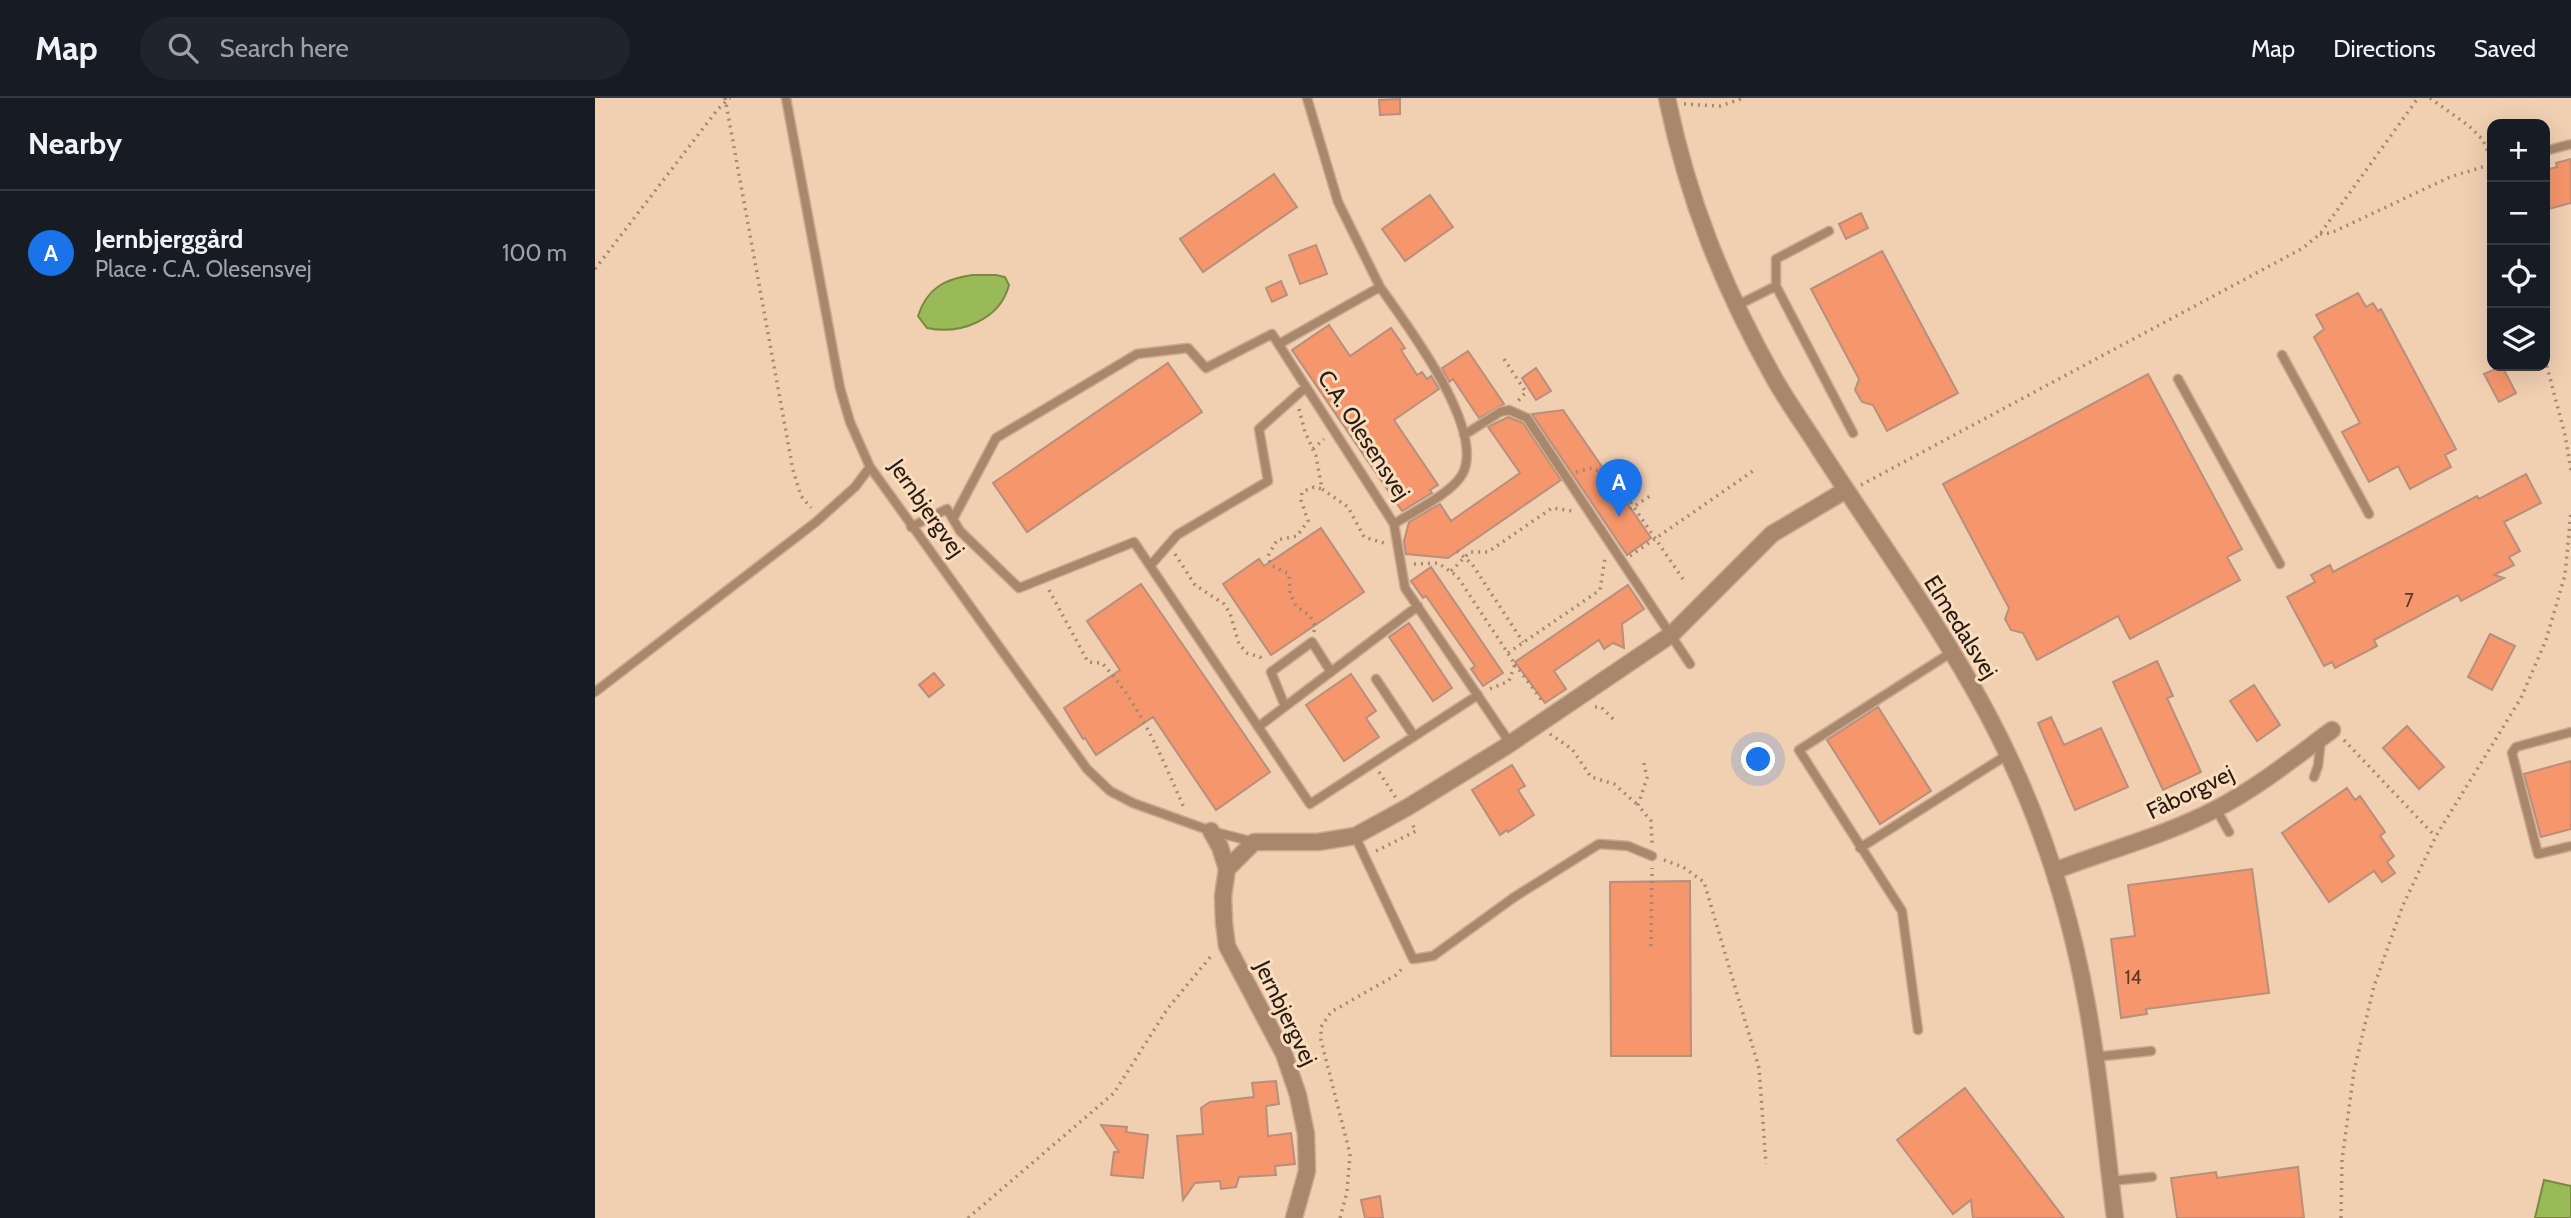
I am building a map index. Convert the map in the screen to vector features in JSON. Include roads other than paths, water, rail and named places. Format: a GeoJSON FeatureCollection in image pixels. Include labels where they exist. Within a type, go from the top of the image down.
{"type":"FeatureCollection","features":[{"type":"Feature","properties":{"kind":"street","name":"Elmedalsvej"},"geometry":{"type":"LineString","coordinates":[[1667,101],[1676,142],[1702,228],[1736,306],[1776,380],[1952,652],[1989,717],[2027,798],[2054,871],[2087,1004],[2115,1218]]}},
{"type":"Feature","properties":{"kind":"street"},"geometry":{"type":"LineString","coordinates":[[1227,869],[1254,842],[1318,842],[1355,836],[1408,807],[1510,743],[1672,634],[1772,534],[1846,490]]}},
{"type":"Feature","properties":{"kind":"street","name":"Fåborgvej"},"geometry":{"type":"LineString","coordinates":[[2054,871],[2164,832],[2216,809],[2264,780],[2326,734]]}},
{"type":"Feature","properties":{"kind":"street","name":"Jernbjergvej"},"geometry":{"type":"LineString","coordinates":[[1211,831],[1227,869],[1223,896],[1227,946],[1284,1054],[1298,1095],[1306,1134],[1307,1171],[1294,1218]]}},
{"type":"Feature","properties":{"kind":"lane","name":"Jernbjergvej"},"geometry":{"type":"LineString","coordinates":[[786,98],[840,388],[850,422],[870,467],[1087,768],[1110,792],[1211,831],[1254,842]]}},
{"type":"Feature","properties":{"kind":"lane"},"geometry":{"type":"LineString","coordinates":[[1307,98],[1338,202],[1380,287],[1443,382],[1458,414],[1464,435],[1467,460],[1462,475],[1445,492],[1394,524]]}},
{"type":"Feature","properties":{"kind":"lane"},"geometry":{"type":"LineString","coordinates":[[2550,149],[2571,144]]}},
{"type":"Feature","properties":{"kind":"lane"},"geometry":{"type":"LineString","coordinates":[[1829,231],[1776,259],[1776,286],[1853,433]]}},
{"type":"Feature","properties":{"kind":"lane"},"geometry":{"type":"LineString","coordinates":[[1736,306],[1776,286]]}},
{"type":"Feature","properties":{"kind":"lane"},"geometry":{"type":"LineString","coordinates":[[1279,344],[1380,287]]}},
{"type":"Feature","properties":{"kind":"lane","name":"C.A. Olesensvej"},"geometry":{"type":"LineString","coordinates":[[953,519],[996,438],[1137,354],[1188,348],[1206,368],[1272,334],[1394,524],[1405,588],[1510,743]]}},
{"type":"Feature","properties":{"kind":"lane"},"geometry":{"type":"LineString","coordinates":[[2281,355],[2369,514]]}},
{"type":"Feature","properties":{"kind":"lane"},"geometry":{"type":"LineString","coordinates":[[2178,379],[2280,564]]}},
{"type":"Feature","properties":{"kind":"lane"},"geometry":{"type":"LineString","coordinates":[[1150,566],[1177,535],[1268,481],[1259,429],[1306,387]]}},
{"type":"Feature","properties":{"kind":"lane"},"geometry":{"type":"LineString","coordinates":[[1464,435],[1500,412],[1509,410],[1527,418],[1690,664]]}},
{"type":"Feature","properties":{"kind":"lane"},"geometry":{"type":"LineString","coordinates":[[595,692],[820,519],[855,487],[870,467]]}},
{"type":"Feature","properties":{"kind":"lane"},"geometry":{"type":"LineString","coordinates":[[911,527],[947,509],[960,531],[1019,588],[1134,542],[1310,804],[1478,695]]}},
{"type":"Feature","properties":{"kind":"lane"},"geometry":{"type":"LineString","coordinates":[[1258,727],[1418,607]]}},
{"type":"Feature","properties":{"kind":"lane"},"geometry":{"type":"LineString","coordinates":[[1286,706],[1271,671],[1313,642],[1331,672]]}},
{"type":"Feature","properties":{"kind":"lane"},"geometry":{"type":"LineString","coordinates":[[1918,1030],[1902,911],[1799,750],[1952,652]]}},
{"type":"Feature","properties":{"kind":"lane"},"geometry":{"type":"LineString","coordinates":[[1376,679],[1414,736]]}},
{"type":"Feature","properties":{"kind":"lane"},"geometry":{"type":"LineString","coordinates":[[2571,732],[2516,747],[2512,753],[2538,854],[2571,846]]}},
{"type":"Feature","properties":{"kind":"lane"},"geometry":{"type":"LineString","coordinates":[[2314,777],[2326,734]]}},
{"type":"Feature","properties":{"kind":"lane"},"geometry":{"type":"LineString","coordinates":[[1860,848],[2007,755]]}},
{"type":"Feature","properties":{"kind":"lane"},"geometry":{"type":"LineString","coordinates":[[2216,809],[2229,832]]}},
{"type":"Feature","properties":{"kind":"lane"},"geometry":{"type":"LineString","coordinates":[[1355,836],[1413,959],[1433,956],[1513,898],[1599,844],[1628,846],[1652,856]]}},
{"type":"Feature","properties":{"kind":"lane"},"geometry":{"type":"LineString","coordinates":[[2094,1057],[2151,1051]]}},
{"type":"Feature","properties":{"kind":"lane"},"geometry":{"type":"LineString","coordinates":[[2110,1181],[2152,1177]]}},
{"type":"Feature","properties":{"kind":"place","name":"Jernbjerggård"},"geometry":{"type":"Point","coordinates":[1619,517]}}]}
